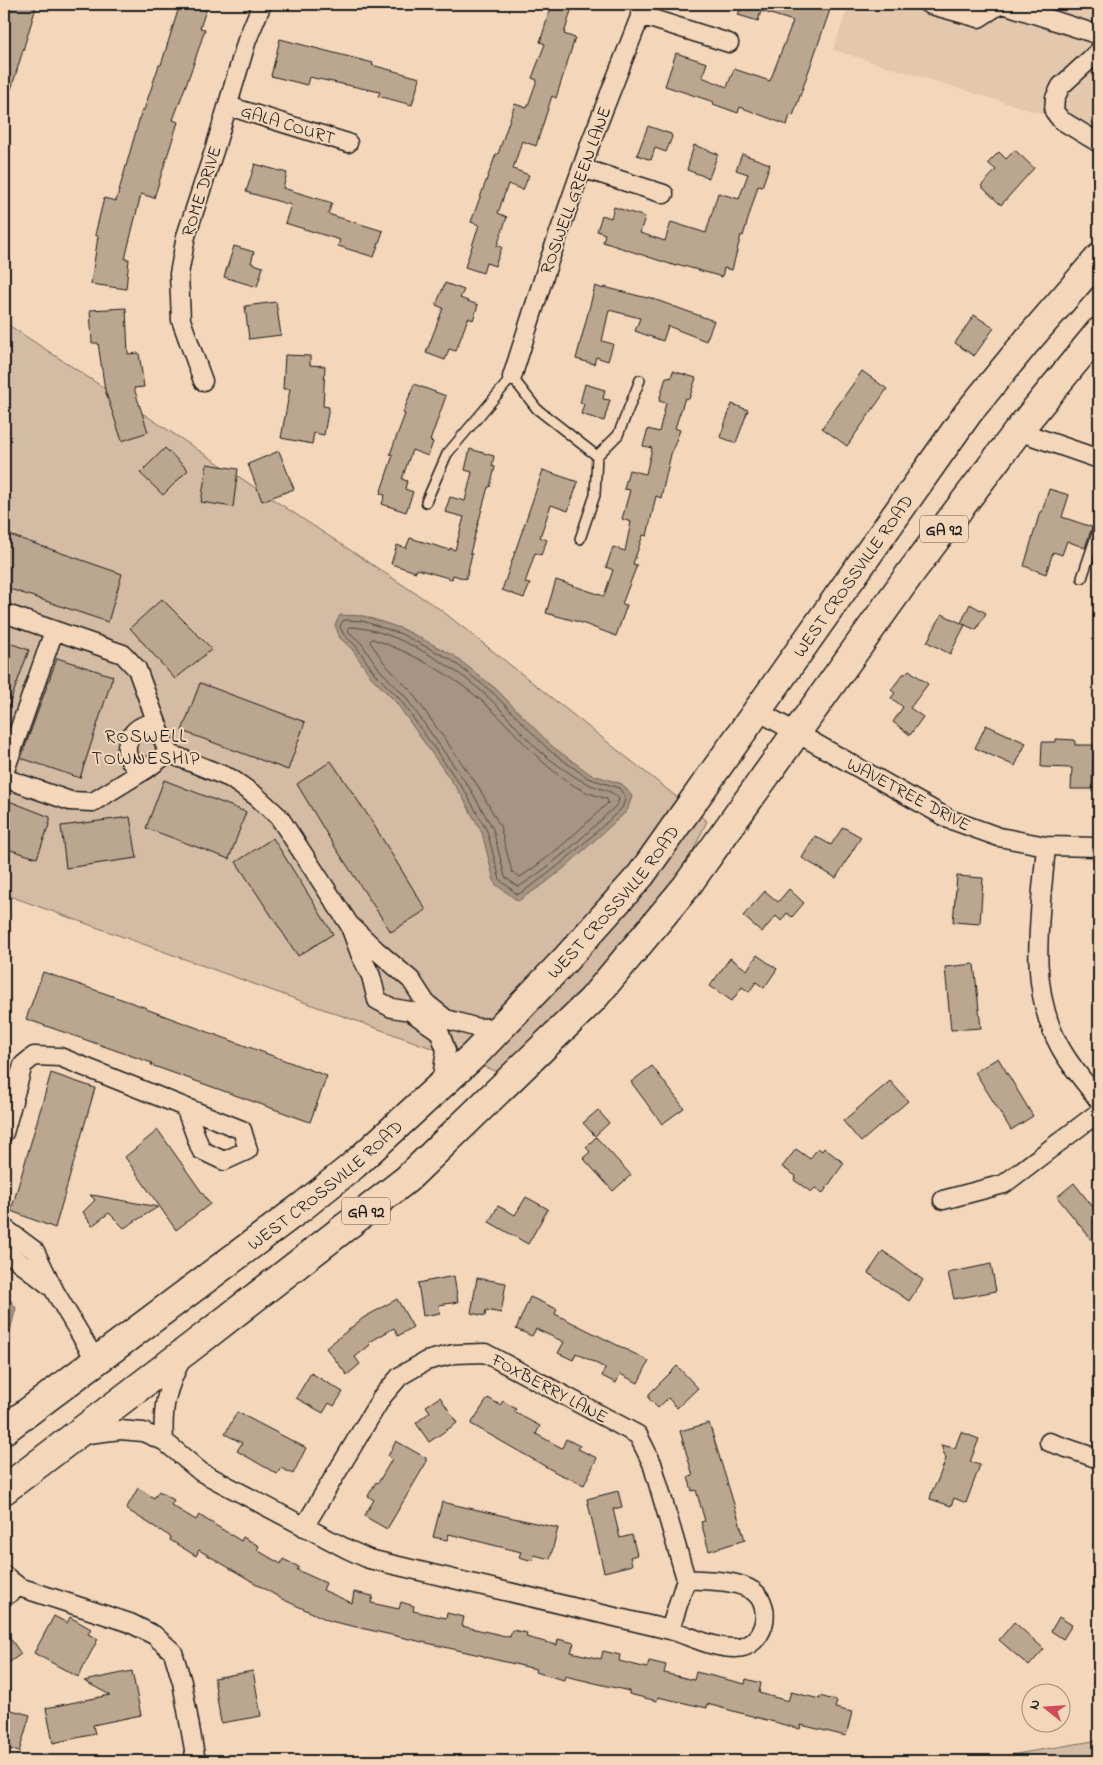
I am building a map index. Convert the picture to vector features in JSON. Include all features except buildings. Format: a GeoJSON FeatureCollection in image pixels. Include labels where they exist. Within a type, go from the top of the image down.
{"type":"FeatureCollection","features":[{"type":"Feature","properties":{"kind":"main road","name":"WEST CROSSVILLE ROAD"},"geometry":{"type":"LineString","coordinates":[[4,1430],[303,1206],[354,1164],[475,1054],[565,960],[641,875],[968,414],[1027,341],[1099,258]]}},
{"type":"Feature","properties":{"kind":"main road","name":"GA 92"},"geometry":{"type":"LineString","coordinates":[[4,1490],[407,1179],[592,1000],[686,887],[918,563],[1018,431],[1099,332]]}},
{"type":"Feature","properties":{"kind":"street","name":"ROME DRIVE"},"geometry":{"type":"LineString","coordinates":[[203,381],[181,320],[179,274],[186,236],[247,40],[262,4]]}},
{"type":"Feature","properties":{"kind":"street"},"geometry":{"type":"LineString","coordinates":[[928,4],[979,18],[1002,4],[1099,35]]}},
{"type":"Feature","properties":{"kind":"street"},"geometry":{"type":"LineString","coordinates":[[642,9],[729,43]]}},
{"type":"Feature","properties":{"kind":"street","name":"ROSWELL GREEN LANE"},"geometry":{"type":"LineString","coordinates":[[512,378],[548,264],[642,9]]}},
{"type":"Feature","properties":{"kind":"street"},"geometry":{"type":"LineString","coordinates":[[1099,51],[1061,86],[1055,98],[1054,111],[1061,120],[1099,143]]}},
{"type":"Feature","properties":{"kind":"street","name":"GALA COURT"},"geometry":{"type":"LineString","coordinates":[[228,106],[348,143]]}},
{"type":"Feature","properties":{"kind":"street"},"geometry":{"type":"LineString","coordinates":[[582,168],[664,194]]}},
{"type":"Feature","properties":{"kind":"street"},"geometry":{"type":"LineString","coordinates":[[1018,431],[1099,459]]}},
{"type":"Feature","properties":{"kind":"street"},"geometry":{"type":"LineString","coordinates":[[4,613],[123,654],[136,669],[168,754],[230,778],[256,796],[279,817],[350,924],[376,950],[411,980],[442,1025],[446,1050],[441,1085]]}},
{"type":"Feature","properties":{"kind":"street"},"geometry":{"type":"LineString","coordinates":[[4,773],[54,631]]}},
{"type":"Feature","properties":{"kind":"street","name":"WAVETREE DRIVE"},"geometry":{"type":"LineString","coordinates":[[758,712],[949,819],[999,837],[1046,846],[1099,847]]}},
{"type":"Feature","properties":{"kind":"street"},"geometry":{"type":"LineString","coordinates":[[148,768],[141,770],[133,766],[128,757],[127,747],[132,735],[142,725],[153,724],[158,731]]}},
{"type":"Feature","properties":{"kind":"street"},"geometry":{"type":"LineString","coordinates":[[4,778],[70,801],[93,802],[168,754]]}},
{"type":"Feature","properties":{"kind":"street"},"geometry":{"type":"LineString","coordinates":[[1046,846],[1038,960],[1041,999],[1049,1024],[1060,1046],[1099,1101]]}},
{"type":"Feature","properties":{"kind":"street"},"geometry":{"type":"LineString","coordinates":[[350,924],[361,956],[371,976],[376,1000],[392,1008],[410,1011],[442,1025],[478,1028],[501,1027]]}},
{"type":"Feature","properties":{"kind":"street"},"geometry":{"type":"LineString","coordinates":[[4,1132],[23,1066],[34,1056],[60,1057],[242,1130],[248,1150],[224,1160],[202,1150],[184,1107]]}},
{"type":"Feature","properties":{"kind":"street"},"geometry":{"type":"LineString","coordinates":[[943,1200],[1004,1184],[1099,1112]]}},
{"type":"Feature","properties":{"kind":"street"},"geometry":{"type":"LineString","coordinates":[[4,1230],[7,1230],[35,1251],[54,1290],[96,1361]]}},
{"type":"Feature","properties":{"kind":"street"},"geometry":{"type":"LineString","coordinates":[[4,1250],[54,1290]]}},
{"type":"Feature","properties":{"kind":"street"},"geometry":{"type":"LineString","coordinates":[[164,1441],[163,1417],[169,1383],[184,1352]]}},
{"type":"Feature","properties":{"kind":"street","name":"FOXBERRY LANE"},"geometry":{"type":"LineString","coordinates":[[304,1527],[382,1397],[400,1376],[426,1361],[454,1354],[485,1354],[638,1435],[652,1464],[686,1579]]}},
{"type":"Feature","properties":{"kind":"street"},"geometry":{"type":"LineString","coordinates":[[74,1436],[120,1430],[143,1432],[164,1441],[201,1472],[369,1559],[670,1630],[716,1645],[736,1648],[748,1645],[761,1634],[765,1614],[763,1602],[752,1590],[731,1584],[686,1579],[670,1630]]}},
{"type":"Feature","properties":{"kind":"street"},"geometry":{"type":"LineString","coordinates":[[1049,1442],[1099,1458]]}},
{"type":"Feature","properties":{"kind":"street"},"geometry":{"type":"LineString","coordinates":[[4,1562],[19,1587]]}},
{"type":"Feature","properties":{"kind":"street"},"geometry":{"type":"LineString","coordinates":[[4,1575],[19,1587],[130,1623],[154,1634],[173,1652],[182,1682],[196,1761]]}},
{"type":"Feature","properties":{"kind":"street"},"geometry":{"type":"LineString","coordinates":[[4,1597],[19,1587]]}},
{"type":"Feature","properties":{"kind":"lane"},"geometry":{"type":"LineString","coordinates":[[426,502],[447,454],[512,378],[537,409],[597,456]]}},
{"type":"Feature","properties":{"kind":"lane"},"geometry":{"type":"LineString","coordinates":[[580,539],[595,495],[597,456],[618,436],[640,380]]}},
{"type":"Feature","properties":{"kind":"lane"},"geometry":{"type":"LineString","coordinates":[[1082,578],[1099,527]]}},
{"type":"Feature","properties":{"kind":"shaded area"},"geometry":{"type":"Polygon","coordinates":[[[849,4],[1099,4],[1099,131],[833,50],[849,4]]]}},
{"type":"Feature","properties":{"kind":"shaded area"},"geometry":{"type":"Polygon","coordinates":[[[4,322],[441,610],[707,821],[638,967],[523,1081],[4,894],[4,322]]]}},
{"type":"Feature","properties":{"kind":"shaded area"},"geometry":{"type":"Polygon","coordinates":[[[1099,1740],[1099,1761],[975,1761],[1099,1740]]]}},
{"type":"Feature","properties":{"kind":"water"},"geometry":{"type":"Polygon","coordinates":[[[340,615],[364,616],[403,629],[453,655],[495,688],[553,747],[590,774],[622,784],[632,796],[627,811],[563,869],[518,901],[495,884],[482,833],[462,796],[395,701],[371,677],[352,649],[340,638],[335,625],[340,615]]]}},
{"type":"Feature","properties":{"kind":"water"},"geometry":{"type":"Polygon","coordinates":[[[4,1291],[16,1308],[8,1339],[4,1342],[4,1291]]]}},
{"type":"Feature","properties":{"kind":"district","name":"ROSWELL TOWNESHIP"},"geometry":{"type":"Point","coordinates":[146,746]}}]}
